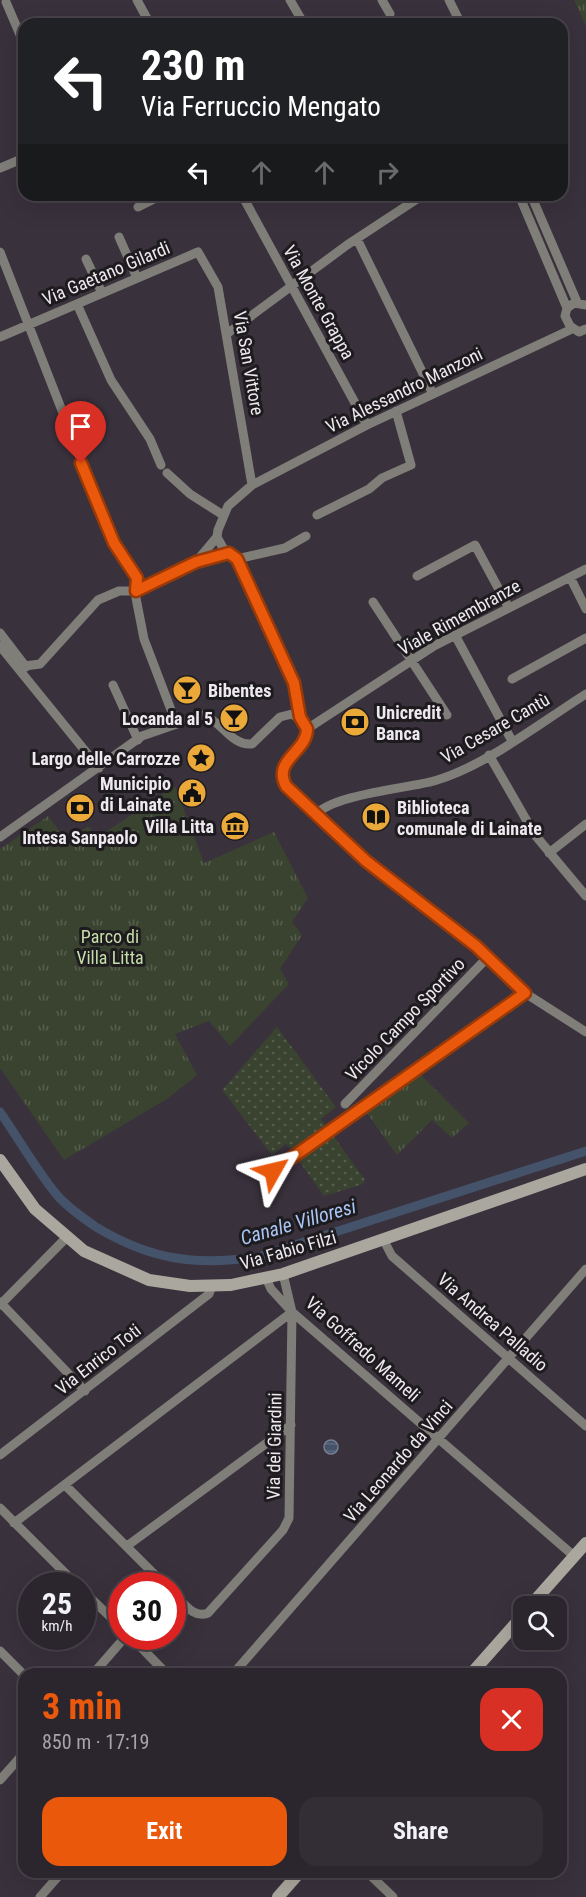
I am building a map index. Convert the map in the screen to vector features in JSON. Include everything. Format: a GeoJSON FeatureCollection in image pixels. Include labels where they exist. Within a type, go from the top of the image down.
{"type":"FeatureCollection","features":[{"type":"Feature","properties":{"kind":"street"},"geometry":{"type":"LineString","coordinates":[[137,0],[147,18]]}},
{"type":"Feature","properties":{"kind":"street"},"geometry":{"type":"LineString","coordinates":[[290,0],[300,18]]}},
{"type":"Feature","properties":{"kind":"street"},"geometry":{"type":"LineString","coordinates":[[382,0],[390,14]]}},
{"type":"Feature","properties":{"kind":"street"},"geometry":{"type":"LineString","coordinates":[[448,0],[458,18]]}},
{"type":"Feature","properties":{"kind":"street"},"geometry":{"type":"LineString","coordinates":[[6,2],[18,30]]}},
{"type":"Feature","properties":{"kind":"street"},"geometry":{"type":"LineString","coordinates":[[0,168],[18,160]]}},
{"type":"Feature","properties":{"kind":"street"},"geometry":{"type":"LineString","coordinates":[[138,207],[150,201]]}},
{"type":"Feature","properties":{"kind":"street","name":"Via Monte Grappa"},"geometry":{"type":"LineString","coordinates":[[245,201],[367,425]]}},
{"type":"Feature","properties":{"kind":"street"},"geometry":{"type":"LineString","coordinates":[[228,333],[357,239],[414,201]]}},
{"type":"Feature","properties":{"kind":"street"},"geometry":{"type":"LineString","coordinates":[[522,201],[567,308],[566,320],[572,329],[585,333]]}},
{"type":"Feature","properties":{"kind":"street"},"geometry":{"type":"LineString","coordinates":[[534,201],[581,304],[567,308]]}},
{"type":"Feature","properties":{"kind":"street"},"geometry":{"type":"LineString","coordinates":[[119,237],[137,278]]}},
{"type":"Feature","properties":{"kind":"street"},"geometry":{"type":"LineString","coordinates":[[357,239],[433,394]]}},
{"type":"Feature","properties":{"kind":"street"},"geometry":{"type":"LineString","coordinates":[[0,252],[111,536],[137,578],[136,591],[144,639],[176,723],[138,740],[0,837]]}},
{"type":"Feature","properties":{"kind":"street","name":"Via Gaetano Gilardi"},"geometry":{"type":"LineString","coordinates":[[0,336],[198,252]]}},
{"type":"Feature","properties":{"kind":"street","name":"Via San Vittore"},"geometry":{"type":"LineString","coordinates":[[198,252],[218,287],[228,333],[252,484]]}},
{"type":"Feature","properties":{"kind":"street"},"geometry":{"type":"LineString","coordinates":[[86,259],[102,293]]}},
{"type":"Feature","properties":{"kind":"street"},"geometry":{"type":"LineString","coordinates":[[77,304],[111,381],[150,439],[164,469],[221,520],[218,537],[196,562]]}},
{"type":"Feature","properties":{"kind":"street","name":"Via Alessandro Manzoni"},"geometry":{"type":"LineString","coordinates":[[221,520],[228,506],[252,484],[367,425],[572,329]]}},
{"type":"Feature","properties":{"kind":"street"},"geometry":{"type":"LineString","coordinates":[[317,515],[369,489],[382,478],[411,465],[396,411]]}},
{"type":"Feature","properties":{"kind":"street"},"geometry":{"type":"LineString","coordinates":[[237,559],[285,548],[306,536]]}},
{"type":"Feature","properties":{"kind":"street"},"geometry":{"type":"LineString","coordinates":[[218,537],[229,553],[237,559],[294,683],[304,722],[305,740],[285,763],[282,774],[289,789],[366,861],[450,924],[525,993],[586,1032]]}},
{"type":"Feature","properties":{"kind":"street"},"geometry":{"type":"LineString","coordinates":[[417,576],[475,545],[509,608]]}},
{"type":"Feature","properties":{"kind":"street"},"geometry":{"type":"LineString","coordinates":[[0,646],[21,665],[33,667],[40,664],[98,600],[119,591],[136,591],[196,562],[229,553]]}},
{"type":"Feature","properties":{"kind":"street","name":"Viale Rimembranze"},"geometry":{"type":"LineString","coordinates":[[176,723],[200,715],[207,716],[237,741],[248,744],[258,741],[284,715],[304,722],[322,720],[454,635],[586,569]]}},
{"type":"Feature","properties":{"kind":"street"},"geometry":{"type":"LineString","coordinates":[[570,577],[586,609]]}},
{"type":"Feature","properties":{"kind":"street"},"geometry":{"type":"LineString","coordinates":[[373,602],[447,715]]}},
{"type":"Feature","properties":{"kind":"street"},"geometry":{"type":"LineString","coordinates":[[0,633],[29,681],[99,768]]}},
{"type":"Feature","properties":{"kind":"street"},"geometry":{"type":"LineString","coordinates":[[454,635],[512,741]]}},
{"type":"Feature","properties":{"kind":"street"},"geometry":{"type":"LineString","coordinates":[[512,678],[586,638]]}},
{"type":"Feature","properties":{"kind":"street"},"geometry":{"type":"LineString","coordinates":[[113,685],[138,740]]}},
{"type":"Feature","properties":{"kind":"street","name":"Via Cesare Cantù"},"geometry":{"type":"LineString","coordinates":[[316,815],[321,808],[364,794],[435,780],[489,755],[586,694]]}},
{"type":"Feature","properties":{"kind":"street"},"geometry":{"type":"LineString","coordinates":[[489,755],[527,823],[586,896]]}},
{"type":"Feature","properties":{"kind":"street"},"geometry":{"type":"LineString","coordinates":[[549,853],[586,824]]}},
{"type":"Feature","properties":{"kind":"street","name":"Vicolo Campo Sportivo"},"geometry":{"type":"LineString","coordinates":[[345,1104],[488,957]]}},
{"type":"Feature","properties":{"kind":"street"},"geometry":{"type":"LineString","coordinates":[[273,1171],[525,993]]}},
{"type":"Feature","properties":{"kind":"street","name":"Via Fabio Filzi"},"geometry":{"type":"LineString","coordinates":[[0,1160],[35,1209],[66,1238],[100,1260],[148,1280],[170,1284],[212,1286],[283,1274],[586,1169]]}},
{"type":"Feature","properties":{"kind":"street"},"geometry":{"type":"LineString","coordinates":[[66,1238],[1,1303],[85,1391]]}},
{"type":"Feature","properties":{"kind":"street","name":"Via Andrea Palladio"},"geometry":{"type":"LineString","coordinates":[[382,1239],[392,1256],[586,1426]]}},
{"type":"Feature","properties":{"kind":"street","name":"Via Leonardo da Vinci"},"geometry":{"type":"LineString","coordinates":[[238,1668],[586,1269]]}},
{"type":"Feature","properties":{"kind":"street","name":"Via Goffredo Mameli"},"geometry":{"type":"LineString","coordinates":[[283,1274],[292,1312],[440,1438],[571,1560]]}},
{"type":"Feature","properties":{"kind":"street"},"geometry":{"type":"LineString","coordinates":[[0,1526],[12,1521],[65,1485],[292,1312],[271,1289],[266,1278]]}},
{"type":"Feature","properties":{"kind":"street","name":"Via Enrico Toti"},"geometry":{"type":"LineString","coordinates":[[0,1455],[209,1294],[212,1286]]}},
{"type":"Feature","properties":{"kind":"street","name":"Via dei Giardini"},"geometry":{"type":"LineString","coordinates":[[186,1605],[198,1615],[208,1613],[283,1530],[291,1505],[292,1312]]}},
{"type":"Feature","properties":{"kind":"street"},"geometry":{"type":"LineString","coordinates":[[127,1546],[291,1425]]}},
{"type":"Feature","properties":{"kind":"street"},"geometry":{"type":"LineString","coordinates":[[65,1485],[152,1572]]}},
{"type":"Feature","properties":{"kind":"street"},"geometry":{"type":"LineString","coordinates":[[0,1508],[64,1572]]}},
{"type":"Feature","properties":{"kind":"street"},"geometry":{"type":"LineString","coordinates":[[540,1596],[586,1543]]}},
{"type":"Feature","properties":{"kind":"street"},"geometry":{"type":"LineString","coordinates":[[96,1603],[108,1615]]}},
{"type":"Feature","properties":{"kind":"street"},"geometry":{"type":"LineString","coordinates":[[476,1668],[513,1627]]}},
{"type":"Feature","properties":{"kind":"street"},"geometry":{"type":"LineString","coordinates":[[99,1668],[115,1650]]}},
{"type":"Feature","properties":{"kind":"street"},"geometry":{"type":"LineString","coordinates":[[142,1650],[161,1668]]}},
{"type":"Feature","properties":{"kind":"street"},"geometry":{"type":"LineString","coordinates":[[0,1651],[18,1669]]}},
{"type":"Feature","properties":{"kind":"street"},"geometry":{"type":"LineString","coordinates":[[0,1780],[18,1760]]}},
{"type":"Feature","properties":{"kind":"street"},"geometry":{"type":"LineString","coordinates":[[40,1897],[57,1878]]}},
{"type":"Feature","properties":{"kind":"street"},"geometry":{"type":"LineString","coordinates":[[278,1897],[295,1878]]}},
{"type":"Feature","properties":{"kind":"street"},"geometry":{"type":"LineString","coordinates":[[373,1878],[393,1897]]}},
{"type":"Feature","properties":{"kind":"green space"},"geometry":{"type":"Polygon","coordinates":[[[574,0],[586,0],[586,26],[574,0]]]}},
{"type":"Feature","properties":{"kind":"green space","name":"Parco di Villa Litta"},"geometry":{"type":"Polygon","coordinates":[[[175,786],[204,863],[274,832],[308,898],[292,922],[302,935],[280,969],[289,984],[230,1046],[209,1021],[175,1034],[197,1075],[167,1099],[64,1160],[0,1068],[0,849],[48,816],[67,841],[88,826],[98,837],[175,786]]]}},
{"type":"Feature","properties":{"kind":"green space"},"geometry":{"type":"Polygon","coordinates":[[[277,1027],[336,1107],[321,1119],[326,1126],[292,1151],[286,1144],[272,1155],[222,1090],[277,1027]]]}},
{"type":"Feature","properties":{"kind":"green space"},"geometry":{"type":"Polygon","coordinates":[[[421,1075],[469,1123],[452,1138],[432,1120],[397,1155],[366,1112],[421,1075]]]}},
{"type":"Feature","properties":{"kind":"green space"},"geometry":{"type":"Polygon","coordinates":[[[332,1134],[365,1180],[363,1184],[324,1196],[297,1158],[332,1134]]]}},
{"type":"Feature","properties":{"kind":"water"},"geometry":{"type":"Polygon","coordinates":[[[331,1440],[336,1442],[338,1447],[336,1452],[331,1454],[326,1452],[324,1447],[326,1442],[331,1440]]]}},
{"type":"Feature","properties":{"kind":"waterway","name":"Canale Villoresi"},"geometry":{"type":"LineString","coordinates":[[0,1112],[49,1185],[75,1212],[96,1227],[136,1247],[174,1258],[194,1260],[214,1261],[258,1257],[586,1151]]}},
{"type":"Feature","properties":{"kind":"place","name":"Bibentes"},"geometry":{"type":"Point","coordinates":[187,690]}},
{"type":"Feature","properties":{"kind":"place","name":"Locanda al 5"},"geometry":{"type":"Point","coordinates":[234,718]}},
{"type":"Feature","properties":{"kind":"place","name":"Unicredit Banca"},"geometry":{"type":"Point","coordinates":[355,722]}},
{"type":"Feature","properties":{"kind":"place","name":"Largo delle Carrozze"},"geometry":{"type":"Point","coordinates":[201,758]}},
{"type":"Feature","properties":{"kind":"place","name":"Municipio di Lainate"},"geometry":{"type":"Point","coordinates":[192,793]}},
{"type":"Feature","properties":{"kind":"place","name":"Intesa Sanpaolo"},"geometry":{"type":"Point","coordinates":[80,808]}},
{"type":"Feature","properties":{"kind":"place","name":"Biblioteca comunale di Lainate"},"geometry":{"type":"Point","coordinates":[376,817]}},
{"type":"Feature","properties":{"kind":"place","name":"Villa Litta"},"geometry":{"type":"Point","coordinates":[235,826]}},
{"type":"Feature","properties":{"kind":"route"},"geometry":{"type":"LineString","coordinates":[[81,463],[114,543],[137,578],[136,591],[196,562],[229,553],[237,559],[294,683],[300,717],[308,733],[282,768],[282,778],[286,786],[366,861],[450,924],[525,993],[336,1124],[273,1171]]}}]}
